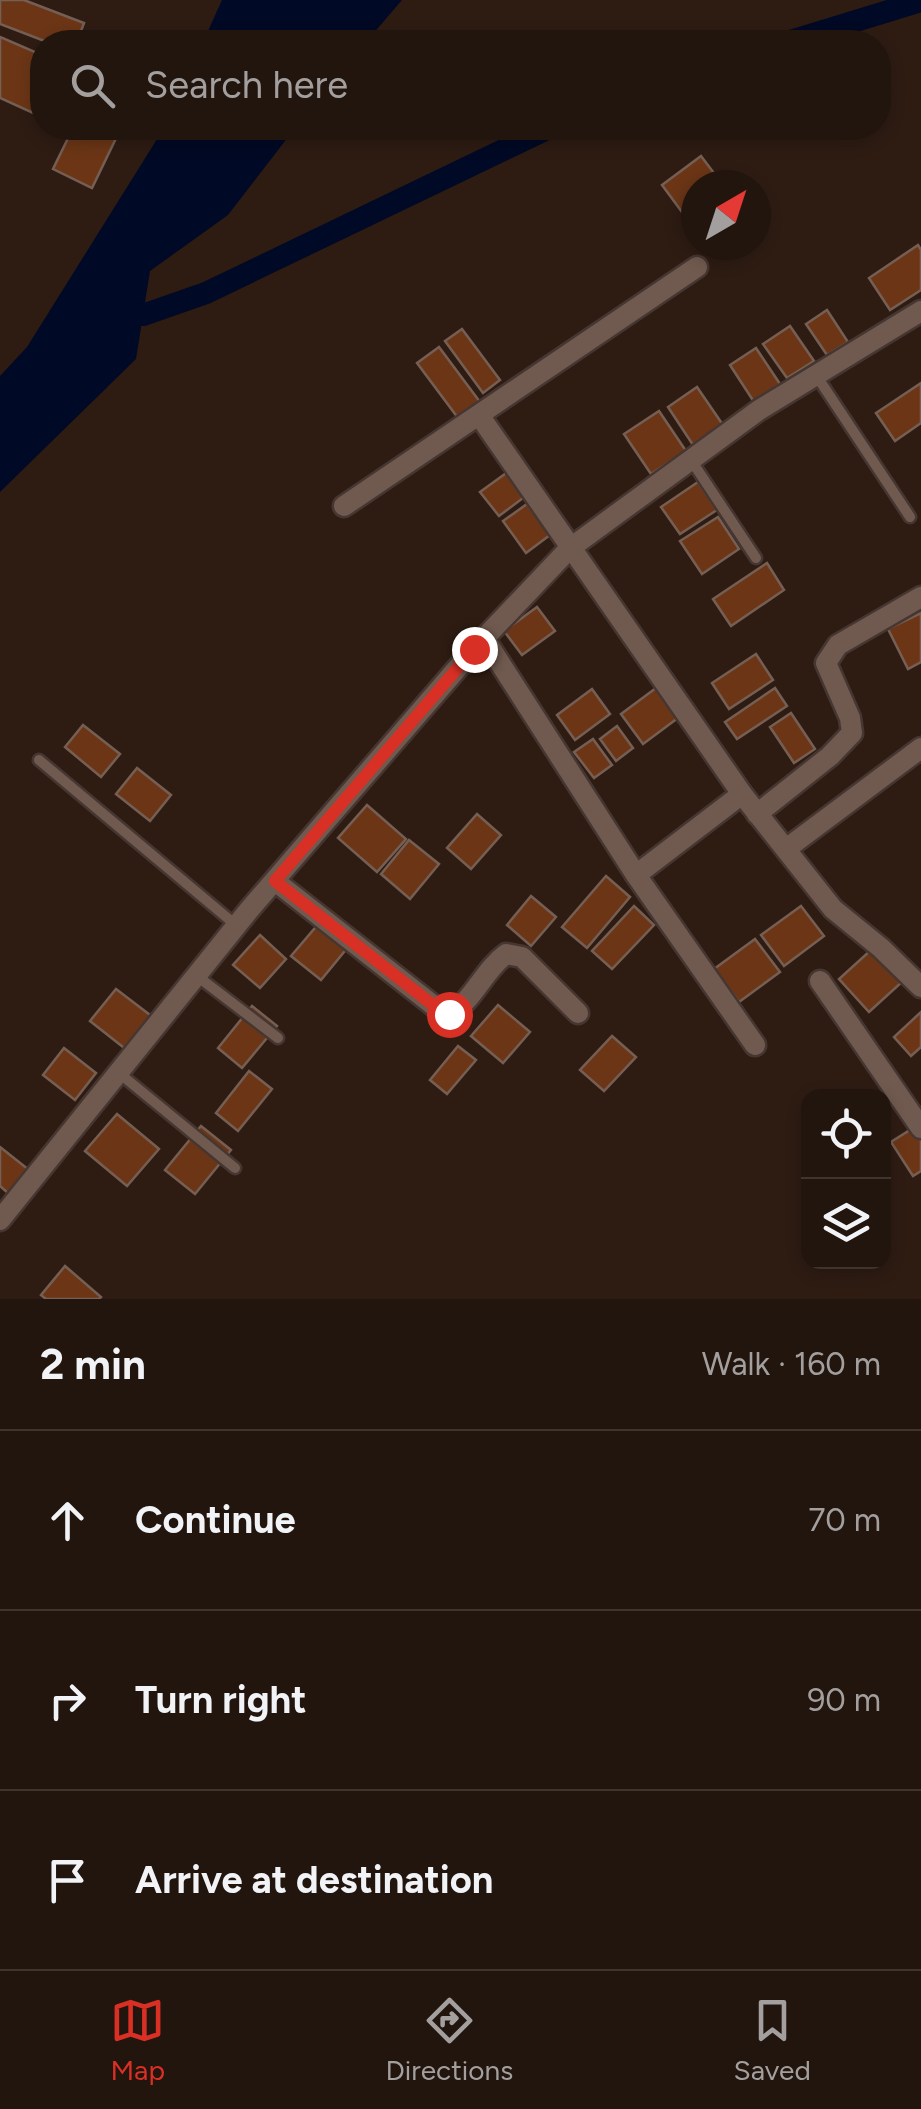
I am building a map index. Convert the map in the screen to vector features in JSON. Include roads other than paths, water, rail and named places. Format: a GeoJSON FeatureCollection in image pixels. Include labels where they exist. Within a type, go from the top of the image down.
{"type":"FeatureCollection","features":[{"type":"Feature","properties":{"kind":"street"},"geometry":{"type":"LineString","coordinates":[[344,506],[697,266]]}},
{"type":"Feature","properties":{"kind":"street"},"geometry":{"type":"LineString","coordinates":[[0,1220],[275,881],[484,638],[569,549],[759,410],[921,311]]}},
{"type":"Feature","properties":{"kind":"street"},"geometry":{"type":"LineString","coordinates":[[479,415],[757,814],[833,909],[921,987]]}},
{"type":"Feature","properties":{"kind":"street"},"geometry":{"type":"LineString","coordinates":[[757,814],[852,734],[850,718],[826,663],[838,645],[921,597]]}},
{"type":"Feature","properties":{"kind":"street"},"geometry":{"type":"LineString","coordinates":[[484,638],[636,876],[756,1045]]}},
{"type":"Feature","properties":{"kind":"street"},"geometry":{"type":"LineString","coordinates":[[786,849],[921,748]]}},
{"type":"Feature","properties":{"kind":"street"},"geometry":{"type":"LineString","coordinates":[[636,876],[742,794]]}},
{"type":"Feature","properties":{"kind":"street"},"geometry":{"type":"LineString","coordinates":[[275,881],[449,1014],[458,1009],[494,963],[506,954],[522,957],[578,1013]]}},
{"type":"Feature","properties":{"kind":"street"},"geometry":{"type":"LineString","coordinates":[[820,981],[921,1128]]}},
{"type":"Feature","properties":{"kind":"lane"},"geometry":{"type":"LineString","coordinates":[[815,374],[910,517]]}},
{"type":"Feature","properties":{"kind":"lane"},"geometry":{"type":"LineString","coordinates":[[690,460],[756,558]]}},
{"type":"Feature","properties":{"kind":"lane"},"geometry":{"type":"LineString","coordinates":[[38,760],[238,926]]}},
{"type":"Feature","properties":{"kind":"lane"},"geometry":{"type":"LineString","coordinates":[[197,976],[278,1038]]}},
{"type":"Feature","properties":{"kind":"lane"},"geometry":{"type":"LineString","coordinates":[[120,1073],[234,1168]]}},
{"type":"Feature","properties":{"kind":"water"},"geometry":{"type":"Polygon","coordinates":[[[222,0],[402,0],[376,30],[208,30],[222,0]]]}},
{"type":"Feature","properties":{"kind":"water"},"geometry":{"type":"Polygon","coordinates":[[[156,140],[286,140],[228,215],[150,271],[136,359],[0,492],[0,376],[27,347],[156,140]]]}},
{"type":"Feature","properties":{"kind":"waterway"},"geometry":{"type":"LineString","coordinates":[[826,30],[921,1]]}},
{"type":"Feature","properties":{"kind":"waterway"},"geometry":{"type":"LineString","coordinates":[[114,314],[143,315],[206,293],[524,140]]}}]}
